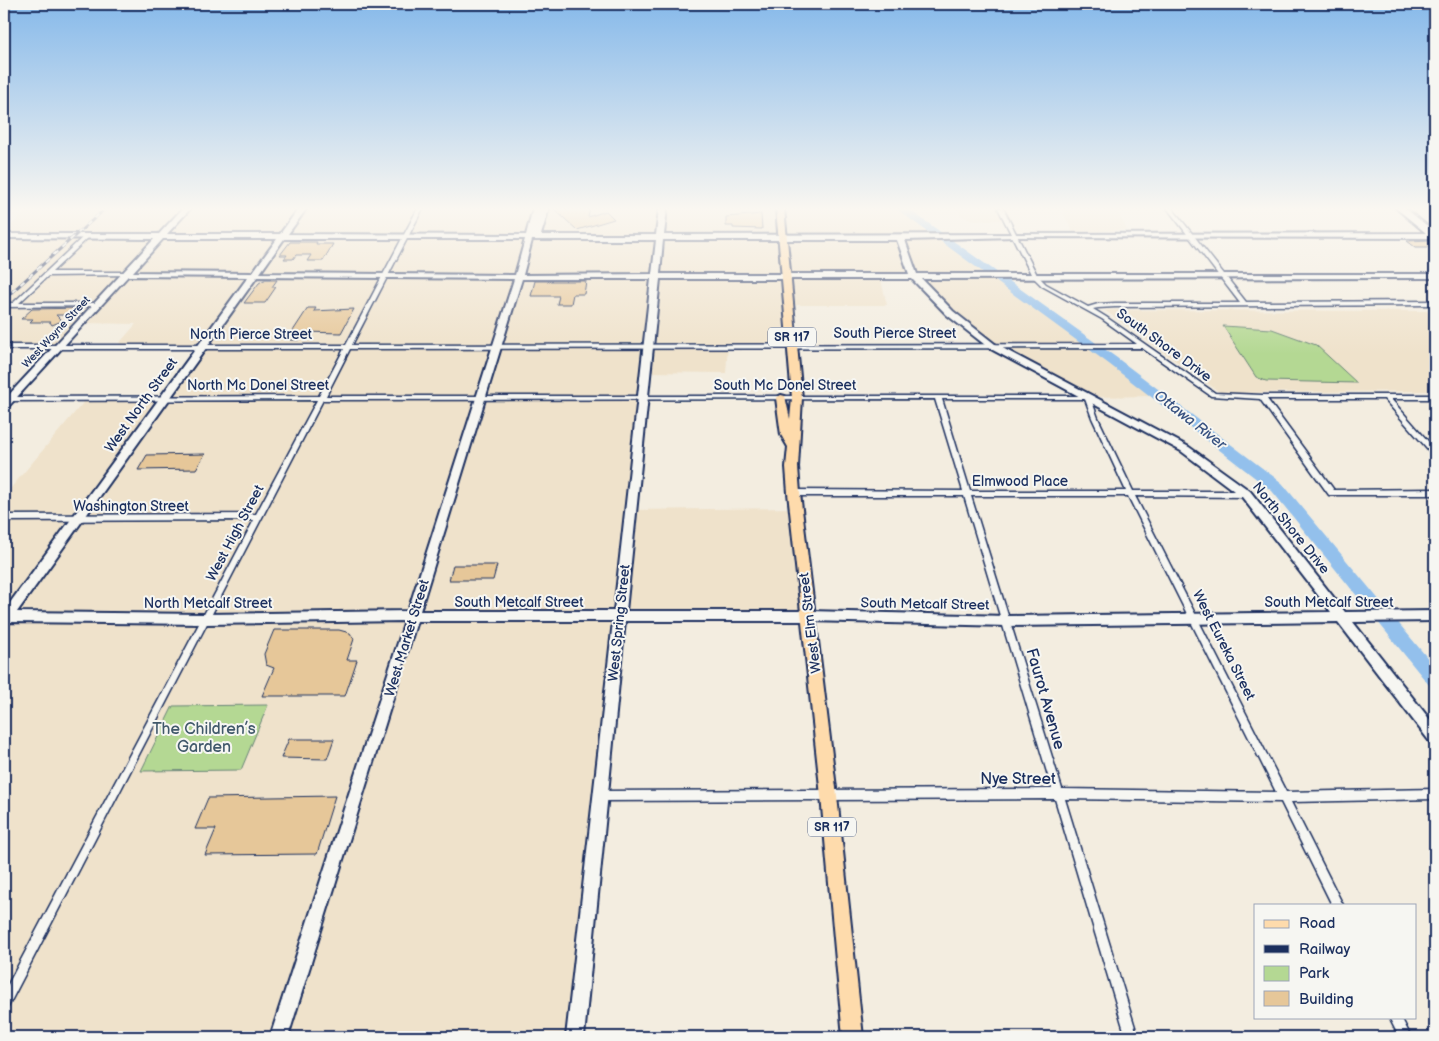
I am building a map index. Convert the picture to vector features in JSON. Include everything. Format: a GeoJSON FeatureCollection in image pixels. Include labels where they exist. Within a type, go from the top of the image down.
{"type":"FeatureCollection","features":[{"type":"Feature","properties":{"kind":"main road","name":"West Elm Street"},"geometry":{"type":"LineString","coordinates":[[785,257],[797,398],[794,493],[810,616],[853,1037]]}},
{"type":"Feature","properties":{"kind":"main road"},"geometry":{"type":"LineString","coordinates":[[781,398],[787,435],[794,449]]}},
{"type":"Feature","properties":{"kind":"street"},"geometry":{"type":"LineString","coordinates":[[14,304],[65,257]]}},
{"type":"Feature","properties":{"kind":"street","name":"West Wayne Street"},"geometry":{"type":"LineString","coordinates":[[6,401],[143,257]]}},
{"type":"Feature","properties":{"kind":"street","name":"West North Street"},"geometry":{"type":"LineString","coordinates":[[4,618],[268,257]]}},
{"type":"Feature","properties":{"kind":"street","name":"West High Street"},"geometry":{"type":"LineString","coordinates":[[4,1003],[395,257]]}},
{"type":"Feature","properties":{"kind":"street","name":"West Market Street"},"geometry":{"type":"LineString","coordinates":[[279,1037],[526,257]]}},
{"type":"Feature","properties":{"kind":"street","name":"West Spring Street"},"geometry":{"type":"LineString","coordinates":[[575,1037],[658,257]]}},
{"type":"Feature","properties":{"kind":"street","name":"North Shore Drive"},"geometry":{"type":"LineString","coordinates":[[907,257],[914,276],[950,313],[992,346],[1185,449],[1246,494],[1435,737]]}},
{"type":"Feature","properties":{"kind":"street"},"geometry":{"type":"LineString","coordinates":[[1025,257],[1034,276]]}},
{"type":"Feature","properties":{"kind":"street"},"geometry":{"type":"LineString","coordinates":[[1207,257],[1245,305]]}},
{"type":"Feature","properties":{"kind":"street"},"geometry":{"type":"LineString","coordinates":[[47,274],[520,277],[1435,276]]}},
{"type":"Feature","properties":{"kind":"street","name":"South Shore Drive"},"geometry":{"type":"LineString","coordinates":[[1034,276],[1053,291],[1088,309],[1213,395],[1262,397]]}},
{"type":"Feature","properties":{"kind":"street"},"geometry":{"type":"LineString","coordinates":[[1088,309],[1098,306],[1435,303]]}},
{"type":"Feature","properties":{"kind":"street"},"geometry":{"type":"LineString","coordinates":[[4,305],[97,305]]}},
{"type":"Feature","properties":{"kind":"street","name":"North Pierce Street"},"geometry":{"type":"LineString","coordinates":[[4,347],[498,346]]}},
{"type":"Feature","properties":{"kind":"street","name":"South Pierce Street"},"geometry":{"type":"LineString","coordinates":[[498,346],[1142,346]]}},
{"type":"Feature","properties":{"kind":"street","name":"North Mc Donel Street"},"geometry":{"type":"LineString","coordinates":[[6,401],[166,397],[482,397]]}},
{"type":"Feature","properties":{"kind":"street","name":"South Mc Donel Street"},"geometry":{"type":"LineString","coordinates":[[482,397],[1088,397]]}},
{"type":"Feature","properties":{"kind":"street","name":"West Eureka Street"},"geometry":{"type":"LineString","coordinates":[[1088,397],[1102,435],[1337,904]]}},
{"type":"Feature","properties":{"kind":"street"},"geometry":{"type":"LineString","coordinates":[[1262,397],[1435,397]]}},
{"type":"Feature","properties":{"kind":"street"},"geometry":{"type":"LineString","coordinates":[[1262,397],[1332,492],[1435,492]]}},
{"type":"Feature","properties":{"kind":"street"},"geometry":{"type":"LineString","coordinates":[[1386,397],[1435,453]]}},
{"type":"Feature","properties":{"kind":"street","name":"Faurot Avenue"},"geometry":{"type":"LineString","coordinates":[[938,398],[1132,1037]]}},
{"type":"Feature","properties":{"kind":"street","name":"Elmwood Place"},"geometry":{"type":"LineString","coordinates":[[794,493],[1246,494]]}},
{"type":"Feature","properties":{"kind":"street","name":"Washington Street"},"geometry":{"type":"LineString","coordinates":[[4,518],[259,517]]}},
{"type":"Feature","properties":{"kind":"street","name":"South Metcalf Street"},"geometry":{"type":"LineString","coordinates":[[413,616],[810,616],[1007,621],[1435,616]]}},
{"type":"Feature","properties":{"kind":"street","name":"North Metcalf Street"},"geometry":{"type":"LineString","coordinates":[[4,618],[205,619],[413,616]]}},
{"type":"Feature","properties":{"kind":"street","name":"Nye Street"},"geometry":{"type":"LineString","coordinates":[[601,796],[1058,794],[1283,797],[1435,794]]}},
{"type":"Feature","properties":{"kind":"street"},"geometry":{"type":"LineString","coordinates":[[1396,1018],[1405,1037]]}},
{"type":"Feature","properties":{"kind":"shaded area"},"geometry":{"type":"Polygon","coordinates":[[[4,257],[967,257],[1159,396],[1088,397],[992,346],[914,276],[880,276],[887,305],[790,305],[793,345],[728,345],[726,373],[645,372],[631,510],[796,508],[809,616],[619,617],[575,1037],[4,1037],[4,496],[88,397],[166,397],[202,347],[116,347],[136,324],[81,323],[59,347],[4,347],[4,257]]]}},
{"type":"Feature","properties":{"kind":"shaded area"},"geometry":{"type":"Polygon","coordinates":[[[1104,310],[1435,311],[1435,391],[1221,393],[1104,310]]]}},
{"type":"Feature","properties":{"kind":"green space"},"geometry":{"type":"Polygon","coordinates":[[[1223,326],[1272,329],[1316,345],[1357,383],[1266,381],[1256,377],[1223,326]]]}},
{"type":"Feature","properties":{"kind":"green space","name":"The Children’s Garden"},"geometry":{"type":"Polygon","coordinates":[[[268,705],[241,770],[141,771],[173,706],[268,705]]]}},
{"type":"Feature","properties":{"kind":"building"},"geometry":{"type":"Polygon","coordinates":[[[286,257],[295,257],[293,259],[284,259],[286,257]]]}},
{"type":"Feature","properties":{"kind":"building"},"geometry":{"type":"Polygon","coordinates":[[[310,257],[326,257],[323,261],[307,261],[310,257]]]}},
{"type":"Feature","properties":{"kind":"building"},"geometry":{"type":"Polygon","coordinates":[[[264,280],[277,280],[272,287],[276,287],[265,303],[244,303],[259,283],[264,280]]]}},
{"type":"Feature","properties":{"kind":"building"},"geometry":{"type":"Polygon","coordinates":[[[535,281],[586,281],[584,294],[573,294],[571,304],[557,304],[559,296],[531,296],[535,281]]]}},
{"type":"Feature","properties":{"kind":"building"},"geometry":{"type":"Polygon","coordinates":[[[84,308],[77,315],[56,315],[62,321],[52,325],[50,322],[30,322],[33,319],[21,319],[32,309],[84,308]]]}},
{"type":"Feature","properties":{"kind":"building"},"geometry":{"type":"Polygon","coordinates":[[[308,308],[316,308],[314,311],[354,309],[341,333],[305,332],[299,340],[290,340],[294,334],[291,334],[308,308]]]}},
{"type":"Feature","properties":{"kind":"building"},"geometry":{"type":"Polygon","coordinates":[[[205,454],[196,469],[138,470],[147,455],[205,454]]]}},
{"type":"Feature","properties":{"kind":"building"},"geometry":{"type":"Polygon","coordinates":[[[453,565],[497,565],[493,580],[449,580],[453,565]]]}},
{"type":"Feature","properties":{"kind":"building"},"geometry":{"type":"Polygon","coordinates":[[[274,630],[339,630],[350,633],[354,639],[347,660],[357,660],[345,696],[262,696],[274,668],[266,665],[264,654],[274,630]]]}},
{"type":"Feature","properties":{"kind":"building"},"geometry":{"type":"Polygon","coordinates":[[[289,739],[334,739],[327,759],[281,758],[289,739]]]}},
{"type":"Feature","properties":{"kind":"building"},"geometry":{"type":"Polygon","coordinates":[[[335,796],[317,854],[205,855],[216,829],[195,829],[208,798],[335,796]]]}},
{"type":"Feature","properties":{"kind":"waterway","name":"Ottawa River"},"geometry":{"type":"LineString","coordinates":[[968,257],[1113,361],[1277,487],[1435,680]]}},
{"type":"Feature","properties":{"kind":"railway"},"geometry":{"type":"LineString","coordinates":[[4,299],[52,257]]}}]}
